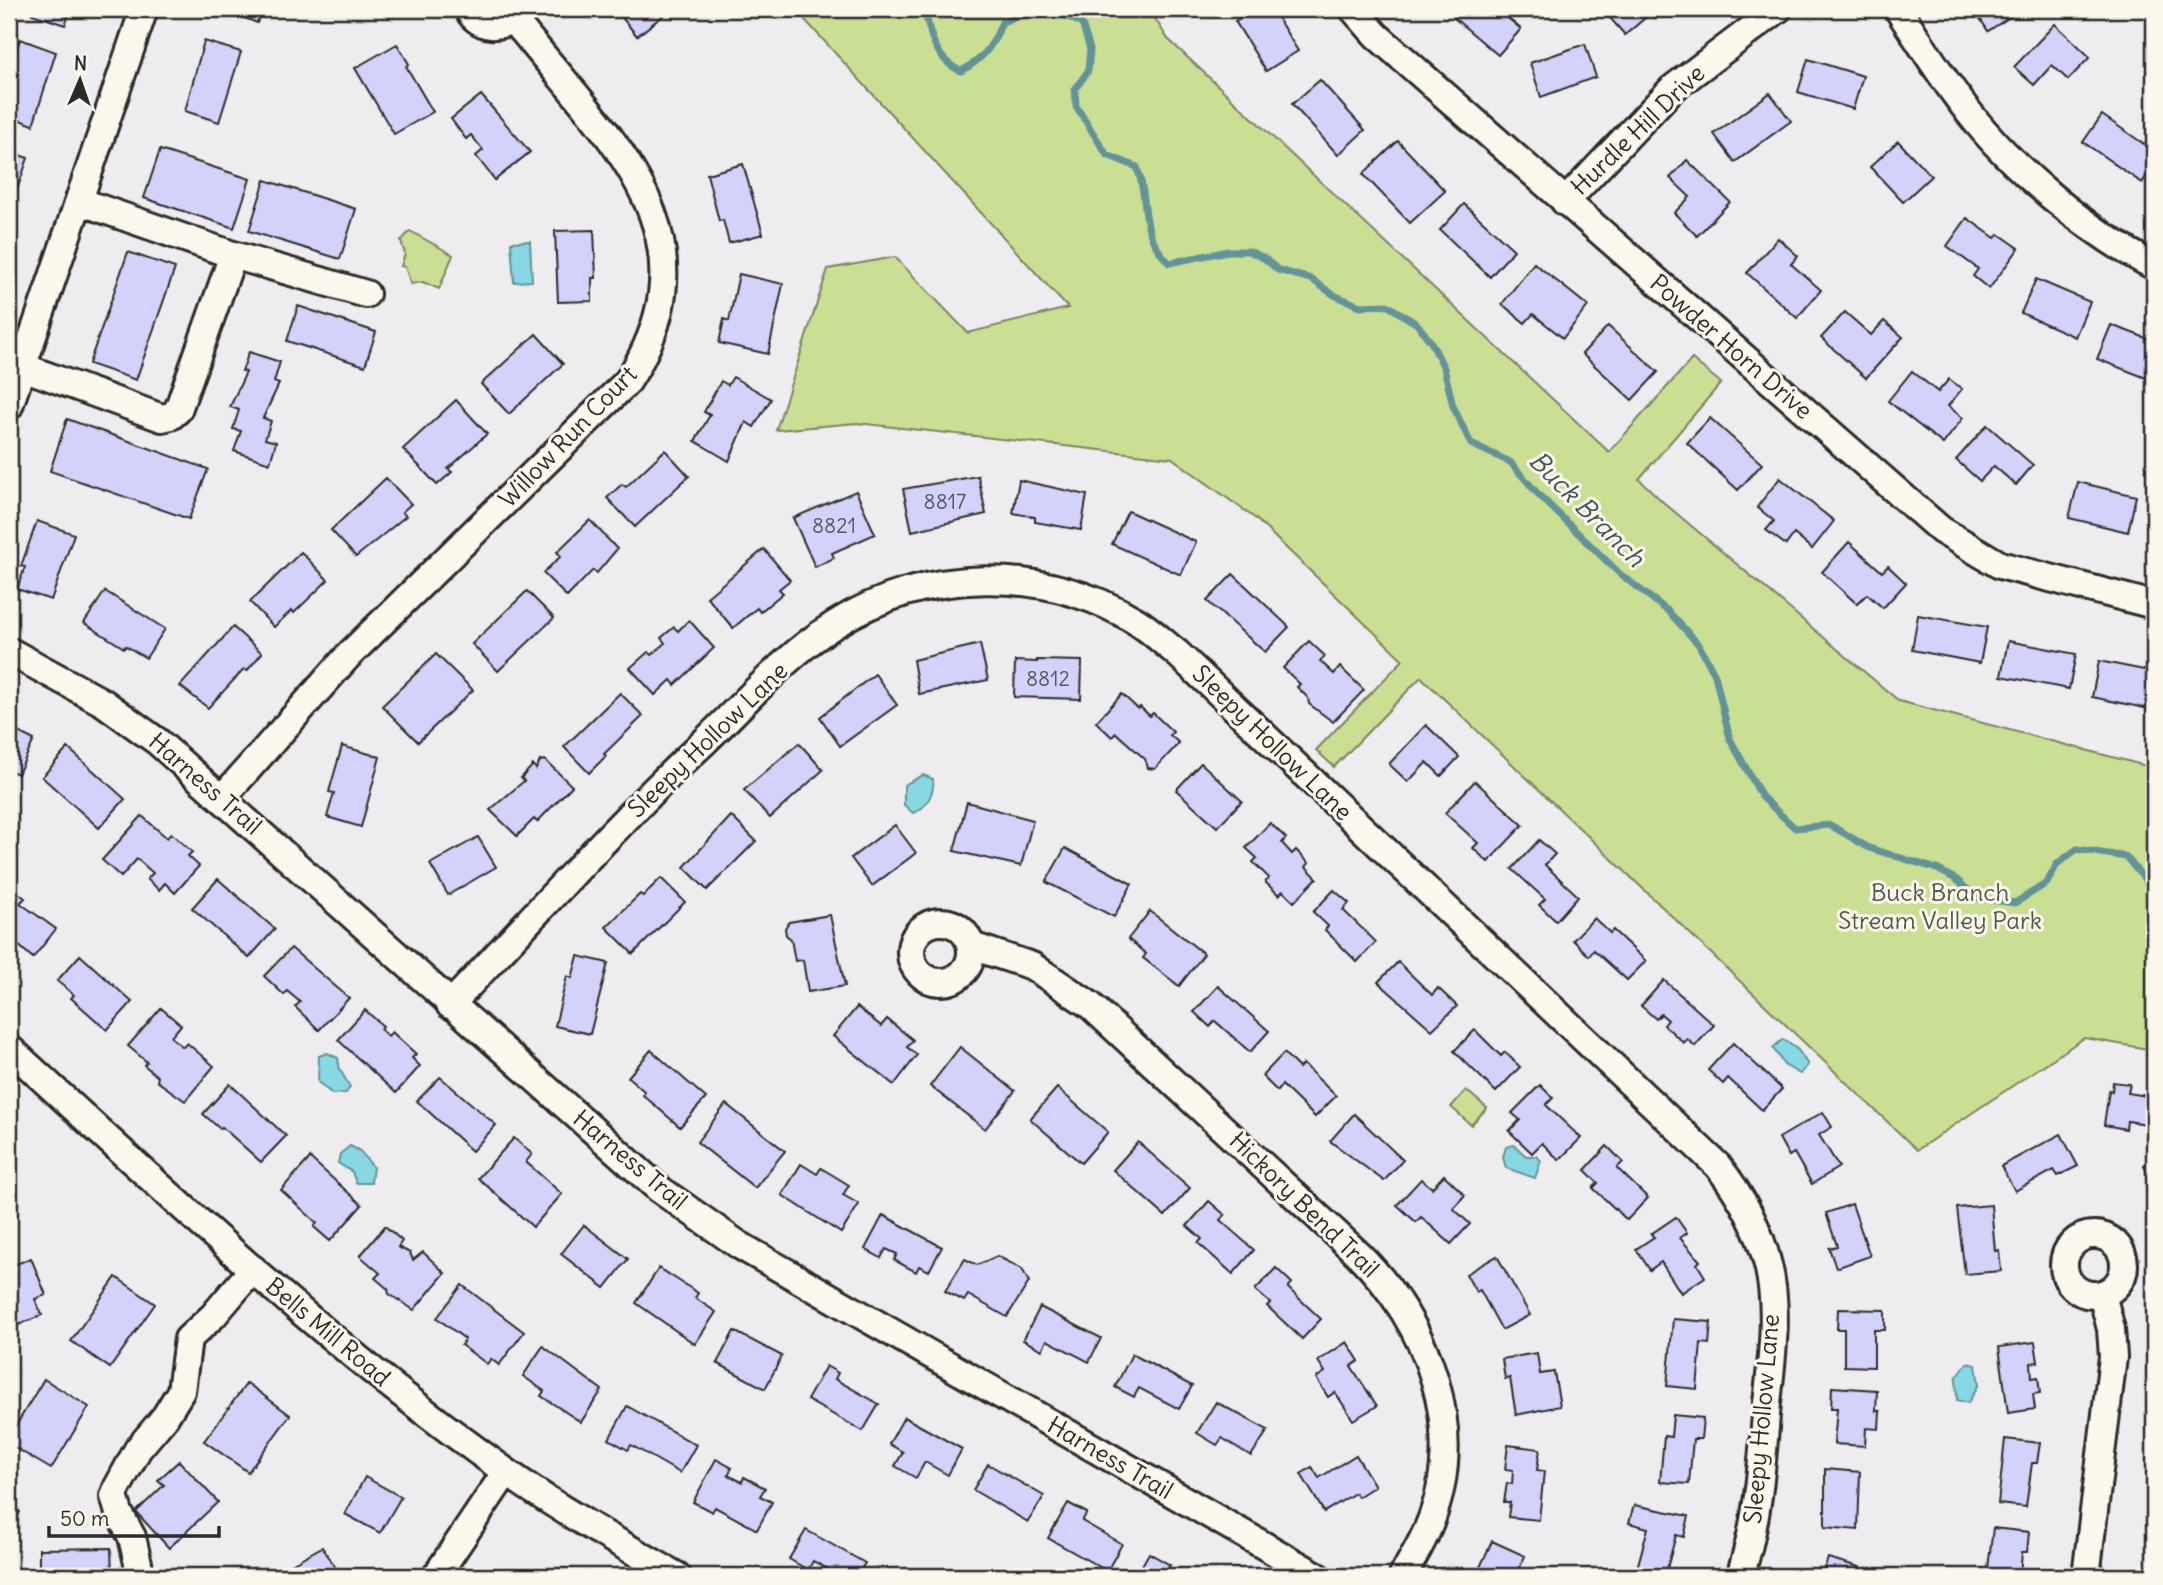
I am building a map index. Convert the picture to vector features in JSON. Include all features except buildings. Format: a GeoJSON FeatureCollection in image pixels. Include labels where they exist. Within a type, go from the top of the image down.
{"type":"FeatureCollection","features":[{"type":"Feature","properties":{"kind":"street"},"geometry":{"type":"LineString","coordinates":[[9,406],[144,9]]}},
{"type":"Feature","properties":{"kind":"street","name":"Willow Run Court"},"geometry":{"type":"LineString","coordinates":[[223,797],[348,656],[628,381],[650,344],[663,293],[663,241],[658,222],[636,176],[523,31],[516,15],[502,25],[482,23],[468,9]]}},
{"type":"Feature","properties":{"kind":"street","name":"Powder Horn Drive"},"geometry":{"type":"LineString","coordinates":[[1353,9],[1376,35],[1941,530],[1969,550],[2000,565],[2154,605]]}},
{"type":"Feature","properties":{"kind":"street","name":"Hurdle Hill Drive"},"geometry":{"type":"LineString","coordinates":[[1565,201],[1672,89],[1778,9]]}},
{"type":"Feature","properties":{"kind":"street"},"geometry":{"type":"LineString","coordinates":[[1898,9],[1961,101],[1994,140],[2068,208],[2154,266]]}},
{"type":"Feature","properties":{"kind":"street"},"geometry":{"type":"LineString","coordinates":[[79,201],[233,255],[366,294]]}},
{"type":"Feature","properties":{"kind":"street"},"geometry":{"type":"LineString","coordinates":[[23,367],[162,418],[171,416],[178,410],[233,255]]}},
{"type":"Feature","properties":{"kind":"street","name":"Sleepy Hollow Lane"},"geometry":{"type":"LineString","coordinates":[[450,1004],[614,830],[790,661],[832,625],[876,602],[903,593],[933,584],[970,580],[1017,580],[1099,602],[1137,621],[1227,699],[1718,1166],[1738,1193],[1757,1233],[1768,1266],[1773,1316],[1762,1474],[1755,1524],[1740,1576]]}},
{"type":"Feature","properties":{"kind":"street","name":"Harness Trail"},"geometry":{"type":"LineString","coordinates":[[9,651],[104,704],[158,742],[223,797],[450,1004],[659,1189],[739,1245],[1317,1576]]}},
{"type":"Feature","properties":{"kind":"street","name":"Hickory Bend Trail"},"geometry":{"type":"LineString","coordinates":[[972,946],[1032,966],[1090,1004],[1358,1254],[1392,1290],[1420,1336],[1435,1378],[1441,1408],[1443,1448],[1429,1527],[1403,1576]]}},
{"type":"Feature","properties":{"kind":"street","name":"Bells Mill Road"},"geometry":{"type":"LineString","coordinates":[[9,1048],[337,1343],[506,1472],[677,1576]]}},
{"type":"Feature","properties":{"kind":"street"},"geometry":{"type":"LineString","coordinates":[[140,1572],[132,1537],[119,1513],[114,1496],[138,1449],[165,1417],[181,1391],[188,1339],[213,1316],[253,1269]]}},
{"type":"Feature","properties":{"kind":"street"},"geometry":{"type":"LineString","coordinates":[[2086,1576],[2113,1357],[2111,1329],[2102,1294]]}},
{"type":"Feature","properties":{"kind":"street"},"geometry":{"type":"LineString","coordinates":[[436,1576],[506,1472]]}},
{"type":"Feature","properties":{"kind":"green space","name":"Buck Branch Stream Valley Park"},"geometry":{"type":"Polygon","coordinates":[[[795,9],[1149,9],[1168,39],[1609,452],[1692,359],[1721,383],[1639,479],[1663,502],[1899,701],[2154,768],[2154,1050],[2084,1038],[1917,1150],[1421,677],[1334,767],[1316,750],[1403,660],[1256,519],[1172,458],[857,423],[776,430],[828,269],[895,257],[968,333],[1068,308],[795,9]]]}},
{"type":"Feature","properties":{"kind":"green space"},"geometry":{"type":"Polygon","coordinates":[[[410,231],[453,255],[439,289],[423,282],[411,284],[405,267],[401,266],[405,254],[401,241],[410,231]]]}},
{"type":"Feature","properties":{"kind":"green space"},"geometry":{"type":"Polygon","coordinates":[[[1466,1090],[1487,1108],[1471,1125],[1451,1107],[1466,1090]]]}},
{"type":"Feature","properties":{"kind":"water"},"geometry":{"type":"Polygon","coordinates":[[[530,241],[532,281],[514,282],[511,242],[530,241]]]}},
{"type":"Feature","properties":{"kind":"water"},"geometry":{"type":"Polygon","coordinates":[[[923,775],[933,779],[933,789],[926,804],[913,813],[904,805],[904,785],[923,775]]]}},
{"type":"Feature","properties":{"kind":"water"},"geometry":{"type":"Polygon","coordinates":[[[1783,1039],[1798,1050],[1808,1065],[1800,1074],[1784,1065],[1773,1048],[1783,1039]]]}},
{"type":"Feature","properties":{"kind":"water"},"geometry":{"type":"Polygon","coordinates":[[[327,1053],[338,1058],[340,1070],[350,1087],[346,1093],[332,1094],[318,1082],[319,1056],[327,1053]]]}},
{"type":"Feature","properties":{"kind":"water"},"geometry":{"type":"Polygon","coordinates":[[[1514,1145],[1526,1156],[1537,1156],[1541,1161],[1535,1178],[1506,1168],[1503,1157],[1506,1147],[1514,1145]]]}},
{"type":"Feature","properties":{"kind":"water"},"geometry":{"type":"Polygon","coordinates":[[[350,1146],[360,1151],[373,1167],[371,1183],[356,1183],[352,1172],[338,1163],[340,1154],[350,1146]]]}},
{"type":"Feature","properties":{"kind":"water"},"geometry":{"type":"Polygon","coordinates":[[[1967,1363],[1976,1365],[1979,1384],[1968,1403],[1957,1400],[1956,1378],[1967,1363]]]}},
{"type":"Feature","properties":{"kind":"waterway","name":"Buck Branch"},"geometry":{"type":"LineString","coordinates":[[925,9],[935,45],[945,60],[961,71],[987,51],[1002,22],[1024,15],[1052,12],[1082,24],[1090,49],[1088,71],[1075,89],[1076,106],[1107,155],[1137,167],[1152,239],[1169,263],[1228,251],[1249,251],[1264,258],[1278,270],[1311,279],[1334,295],[1360,306],[1387,305],[1417,324],[1431,342],[1444,368],[1453,406],[1471,444],[1510,462],[1539,495],[1620,574],[1668,611],[1699,645],[1715,675],[1730,739],[1762,797],[1795,828],[1830,825],[1869,848],[1937,869],[1957,880],[1977,898],[2015,903],[2047,883],[2057,864],[2077,849],[2126,857],[2146,881],[2152,906],[2150,945],[2154,958]]}}]}
